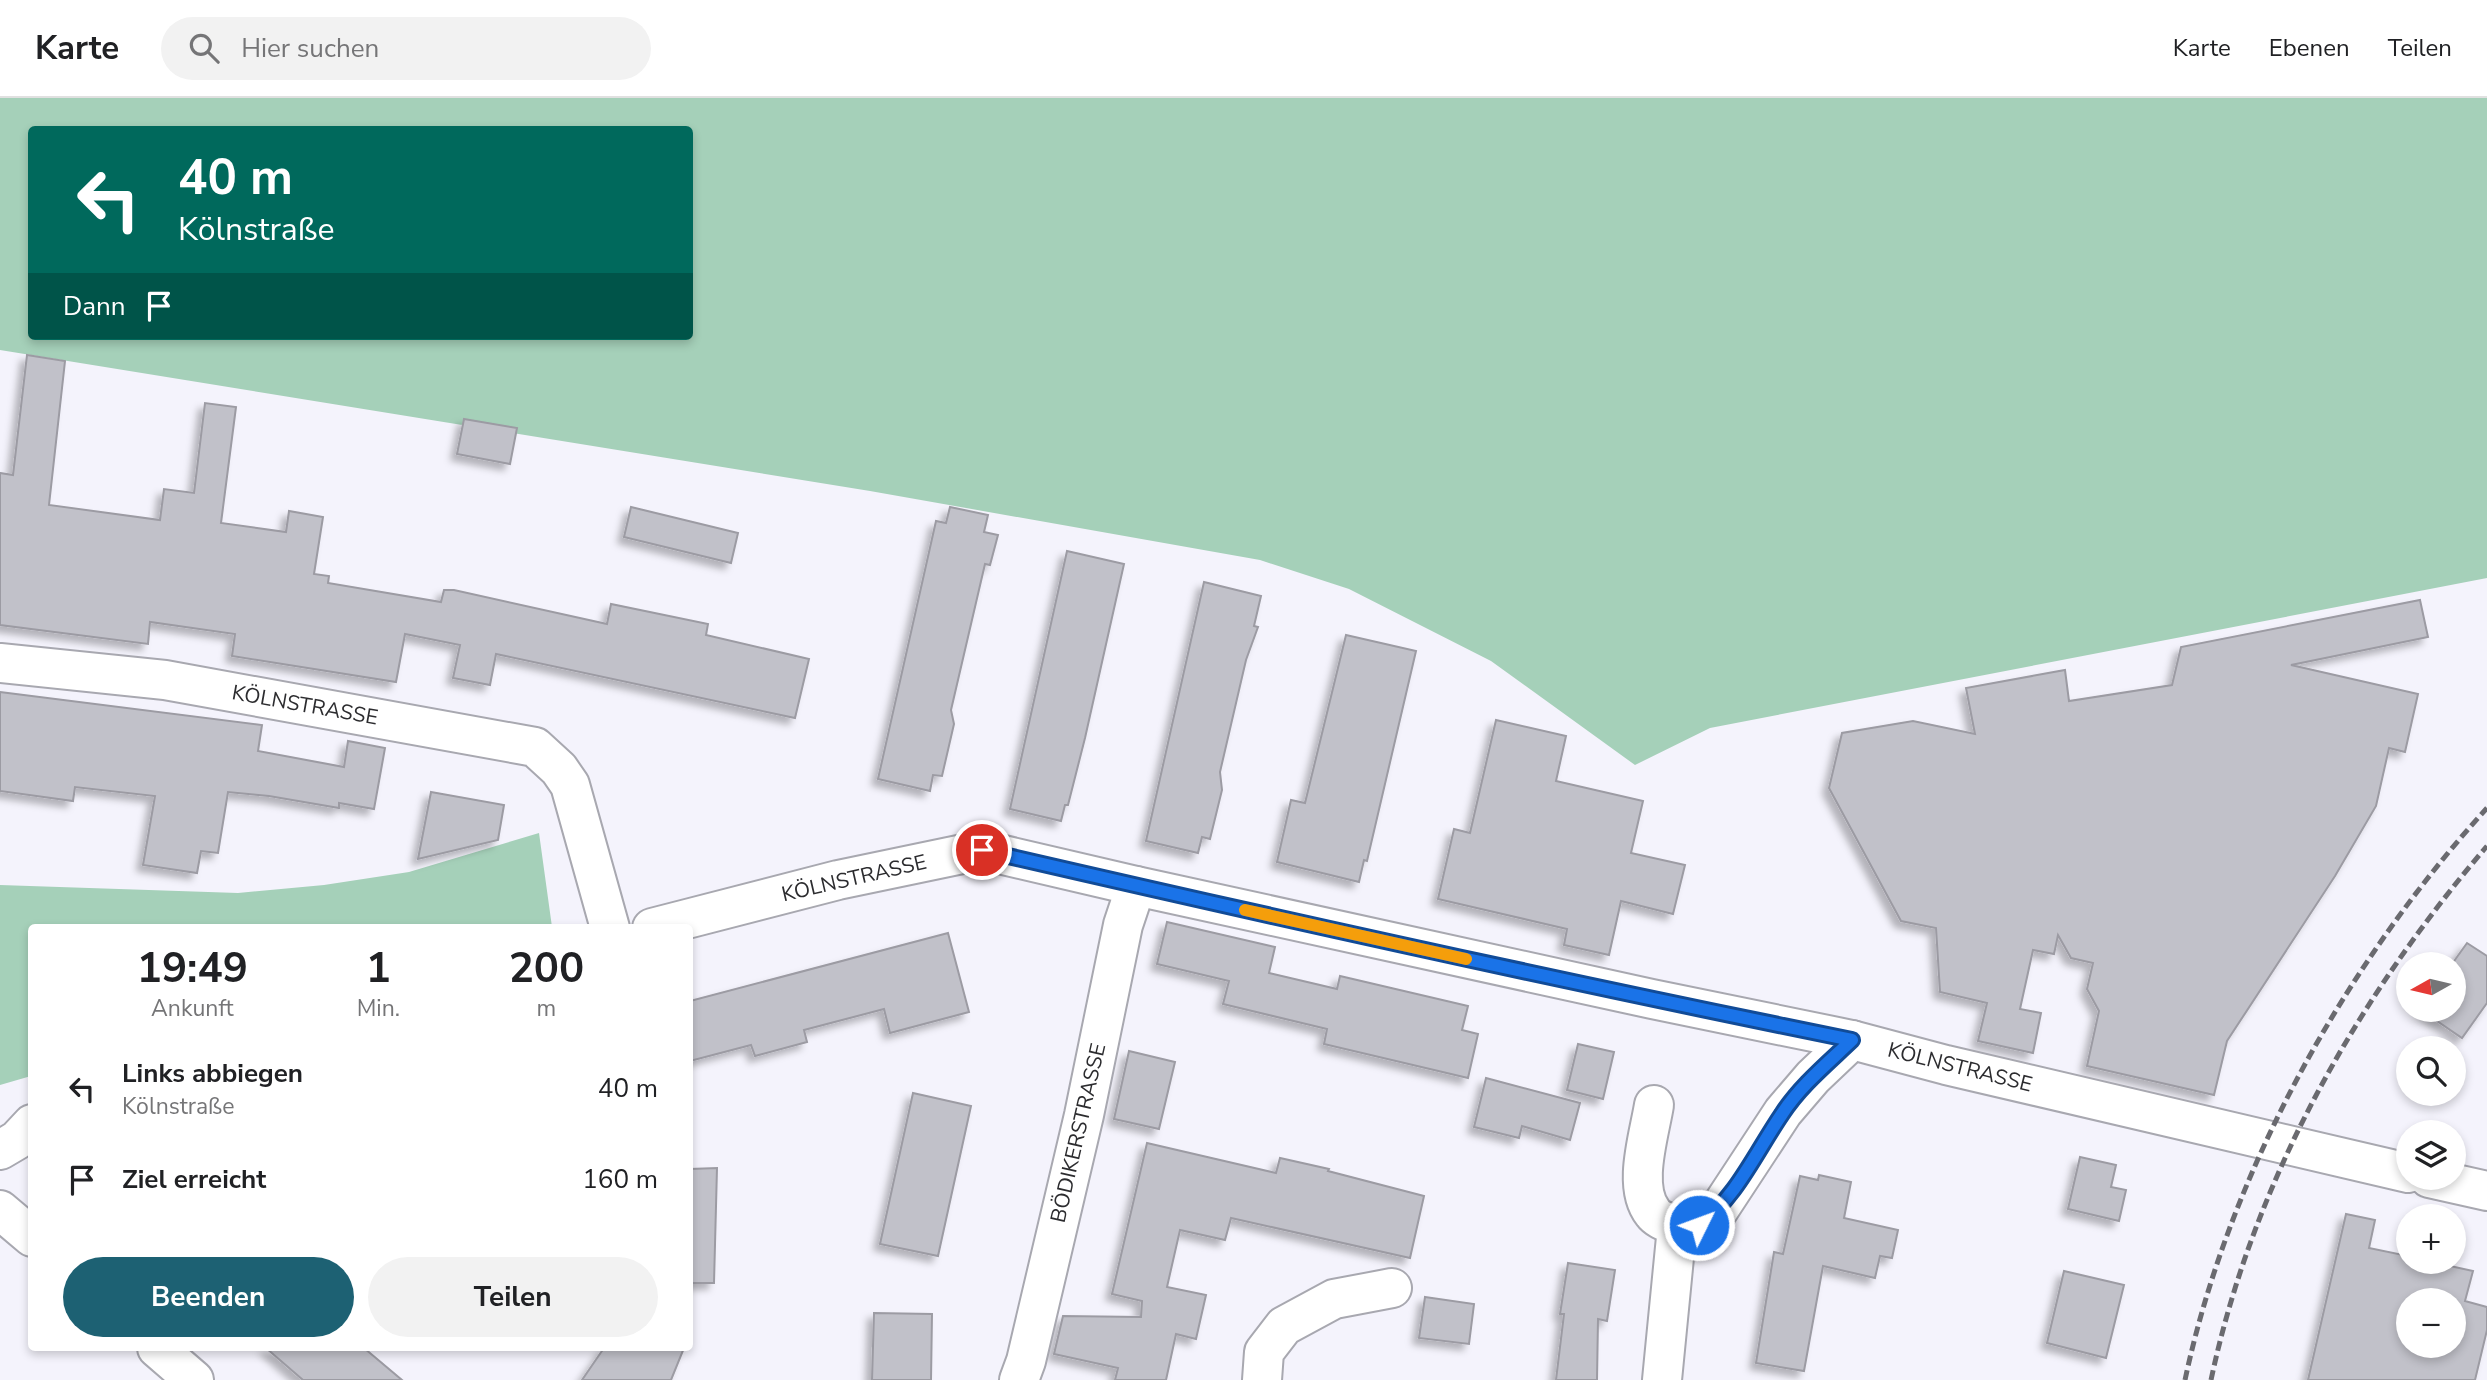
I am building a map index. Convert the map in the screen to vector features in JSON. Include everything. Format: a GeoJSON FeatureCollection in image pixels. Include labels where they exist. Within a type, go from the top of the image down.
{"type":"FeatureCollection","features":[{"type":"Feature","properties":{"kind":"street","name":"KÖLNSTRASSE"},"geometry":{"type":"LineString","coordinates":[[0,663],[165,680],[535,747],[559,769],[570,785],[609,924]]}},
{"type":"Feature","properties":{"kind":"street","name":"KÖLNSTRASSE"},"geometry":{"type":"LineString","coordinates":[[668,924],[838,880],[982,850],[1652,999],[1852,1040],[1917,1058],[2396,1170]]}},
{"type":"Feature","properties":{"kind":"street","name":"BÖDIKERSTRASSE"},"geometry":{"type":"LineString","coordinates":[[1019,1380],[1026,1362],[1083,1115],[1123,925],[1136,886]]}},
{"type":"Feature","properties":{"kind":"street"},"geometry":{"type":"LineString","coordinates":[[1654,1105],[1643,1173],[1643,1197],[1655,1216],[1677,1227],[1699,1225],[1718,1211],[1783,1112],[1852,1040]]}},
{"type":"Feature","properties":{"kind":"street"},"geometry":{"type":"LineString","coordinates":[[0,1150],[28,1128]]}},
{"type":"Feature","properties":{"kind":"street"},"geometry":{"type":"LineString","coordinates":[[2466,1186],[2487,1191]]}},
{"type":"Feature","properties":{"kind":"street"},"geometry":{"type":"LineString","coordinates":[[0,1210],[28,1234]]}},
{"type":"Feature","properties":{"kind":"street"},"geometry":{"type":"LineString","coordinates":[[1662,1380],[1677,1227]]}},
{"type":"Feature","properties":{"kind":"street"},"geometry":{"type":"LineString","coordinates":[[1262,1380],[1264,1352],[1284,1326],[1334,1299],[1391,1288]]}},
{"type":"Feature","properties":{"kind":"street"},"geometry":{"type":"LineString","coordinates":[[160,1351],[194,1380]]}},
{"type":"Feature","properties":{"kind":"green space"},"geometry":{"type":"Polygon","coordinates":[[[0,98],[2487,98],[2487,578],[1710,728],[1635,765],[1491,661],[1349,589],[1260,560],[870,491],[0,350],[0,98]]]}},
{"type":"Feature","properties":{"kind":"green space"},"geometry":{"type":"Polygon","coordinates":[[[539,833],[552,924],[28,924],[28,1077],[0,1085],[0,885],[238,893],[324,885],[409,872],[539,833]]]}},
{"type":"Feature","properties":{"kind":"building"},"geometry":{"type":"Polygon","coordinates":[[[27,355],[65,361],[49,505],[160,520],[164,489],[194,493],[205,403],[236,407],[221,523],[286,532],[289,511],[323,517],[314,574],[329,576],[328,583],[441,602],[444,590],[454,590],[607,624],[611,604],[708,624],[706,635],[809,659],[795,718],[496,654],[490,685],[453,678],[460,645],[405,634],[396,682],[232,656],[235,634],[150,622],[148,644],[0,625],[0,473],[13,475],[27,355]]]}},
{"type":"Feature","properties":{"kind":"building"},"geometry":{"type":"Polygon","coordinates":[[[464,419],[517,428],[510,464],[457,454],[464,419]]]}},
{"type":"Feature","properties":{"kind":"building"},"geometry":{"type":"Polygon","coordinates":[[[631,507],[738,533],[731,563],[624,537],[631,507]]]}},
{"type":"Feature","properties":{"kind":"building"},"geometry":{"type":"Polygon","coordinates":[[[950,507],[988,515],[984,532],[998,535],[990,565],[985,564],[951,710],[954,724],[942,776],[933,775],[930,791],[878,779],[936,521],[946,523],[950,507]]]}},
{"type":"Feature","properties":{"kind":"building"},"geometry":{"type":"Polygon","coordinates":[[[1067,551],[1124,564],[1085,738],[1068,805],[1065,805],[1061,821],[1010,809],[1067,551]]]}},
{"type":"Feature","properties":{"kind":"building"},"geometry":{"type":"Polygon","coordinates":[[[1204,582],[1261,596],[1254,626],[1258,627],[1246,660],[1220,772],[1222,790],[1210,839],[1202,837],[1198,853],[1146,841],[1204,582]]]}},
{"type":"Feature","properties":{"kind":"building"},"geometry":{"type":"Polygon","coordinates":[[[2420,600],[2428,637],[2291,665],[2418,694],[2405,752],[2389,748],[2376,806],[2335,876],[2227,1041],[2214,1095],[2087,1066],[2099,1011],[2087,989],[2093,963],[2071,958],[2058,935],[2054,954],[2033,950],[2020,1009],[2041,1013],[2033,1053],[1978,1041],[1987,1003],[1940,992],[1936,928],[1901,921],[1829,788],[1842,733],[1913,721],[1975,734],[1966,688],[2065,670],[2069,701],[2172,685],[2181,647],[2420,600]]]}},
{"type":"Feature","properties":{"kind":"building"},"geometry":{"type":"Polygon","coordinates":[[[1346,635],[1416,651],[1367,861],[1364,860],[1359,882],[1277,862],[1291,800],[1305,803],[1346,635]]]}},
{"type":"Feature","properties":{"kind":"building"},"geometry":{"type":"Polygon","coordinates":[[[0,692],[262,725],[258,751],[344,767],[348,741],[385,748],[374,809],[339,803],[339,808],[228,792],[218,853],[201,851],[197,873],[143,865],[155,796],[75,787],[73,801],[0,791],[0,692]]]}},
{"type":"Feature","properties":{"kind":"building"},"geometry":{"type":"Polygon","coordinates":[[[1496,720],[1566,736],[1556,781],[1643,801],[1631,853],[1685,865],[1673,914],[1621,901],[1609,955],[1564,945],[1567,929],[1438,899],[1454,829],[1470,833],[1496,720]]]}},
{"type":"Feature","properties":{"kind":"building"},"geometry":{"type":"Polygon","coordinates":[[[431,792],[504,805],[498,840],[418,859],[431,792]]]}},
{"type":"Feature","properties":{"kind":"building"},"geometry":{"type":"Polygon","coordinates":[[[1167,922],[1275,947],[1269,973],[1337,989],[1340,976],[1468,1006],[1462,1030],[1478,1034],[1468,1078],[1324,1044],[1327,1029],[1223,1004],[1229,981],[1157,964],[1167,922]]]}},
{"type":"Feature","properties":{"kind":"building"},"geometry":{"type":"Polygon","coordinates":[[[948,933],[969,1012],[890,1033],[884,1009],[804,1030],[807,1042],[755,1056],[751,1045],[693,1060],[693,1000],[948,933]]]}},
{"type":"Feature","properties":{"kind":"building"},"geometry":{"type":"Polygon","coordinates":[[[2467,943],[2487,956],[2487,1003],[2463,1036],[2459,1036],[2439,1022],[2466,1022],[2466,952],[2461,952],[2467,943]]]}},
{"type":"Feature","properties":{"kind":"building"},"geometry":{"type":"Polygon","coordinates":[[[1578,1044],[1614,1052],[1603,1099],[1567,1090],[1578,1044]]]}},
{"type":"Feature","properties":{"kind":"building"},"geometry":{"type":"Polygon","coordinates":[[[1129,1051],[1175,1062],[1159,1129],[1114,1119],[1129,1051]]]}},
{"type":"Feature","properties":{"kind":"building"},"geometry":{"type":"Polygon","coordinates":[[[1486,1078],[1580,1103],[1570,1140],[1522,1126],[1519,1138],[1474,1127],[1486,1078]]]}},
{"type":"Feature","properties":{"kind":"building"},"geometry":{"type":"Polygon","coordinates":[[[913,1093],[971,1106],[938,1256],[880,1244],[913,1093]]]}},
{"type":"Feature","properties":{"kind":"building"},"geometry":{"type":"Polygon","coordinates":[[[1147,1143],[1276,1173],[1280,1158],[1424,1196],[1410,1258],[1231,1218],[1225,1240],[1180,1230],[1167,1287],[1206,1295],[1196,1339],[1176,1334],[1166,1380],[1115,1380],[1118,1368],[1054,1354],[1063,1316],[1141,1317],[1142,1301],[1112,1294],[1147,1143]]]}},
{"type":"Feature","properties":{"kind":"building"},"geometry":{"type":"Polygon","coordinates":[[[2080,1157],[2116,1165],[2111,1187],[2126,1190],[2119,1221],[2068,1209],[2080,1157]]]}},
{"type":"Feature","properties":{"kind":"building"},"geometry":{"type":"Polygon","coordinates":[[[717,1168],[714,1283],[693,1283],[693,1169],[717,1168]]]}},
{"type":"Feature","properties":{"kind":"building"},"geometry":{"type":"Polygon","coordinates":[[[1819,1175],[1851,1182],[1844,1218],[1898,1230],[1892,1258],[1880,1256],[1875,1278],[1823,1266],[1804,1371],[1756,1363],[1774,1252],[1783,1254],[1800,1176],[1818,1180],[1819,1175]]]}},
{"type":"Feature","properties":{"kind":"building"},"geometry":{"type":"Polygon","coordinates":[[[2346,1214],[2375,1220],[2369,1248],[2396,1254],[2396,1274],[2466,1274],[2466,1269],[2473,1271],[2466,1297],[2466,1288],[2396,1288],[2396,1358],[2466,1358],[2466,1301],[2487,1307],[2487,1330],[2475,1380],[2308,1380],[2346,1214]]]}},
{"type":"Feature","properties":{"kind":"building"},"geometry":{"type":"Polygon","coordinates":[[[1568,1263],[1615,1270],[1607,1321],[1598,1319],[1597,1380],[1556,1380],[1564,1314],[1560,1314],[1568,1263]]]}},
{"type":"Feature","properties":{"kind":"building"},"geometry":{"type":"Polygon","coordinates":[[[2064,1271],[2124,1285],[2106,1358],[2047,1343],[2064,1271]]]}},
{"type":"Feature","properties":{"kind":"building"},"geometry":{"type":"Polygon","coordinates":[[[1425,1297],[1474,1304],[1469,1344],[1419,1338],[1425,1297]]]}},
{"type":"Feature","properties":{"kind":"building"},"geometry":{"type":"Polygon","coordinates":[[[874,1313],[932,1314],[931,1380],[872,1380],[874,1313]]]}},
{"type":"Feature","properties":{"kind":"building"},"geometry":{"type":"Polygon","coordinates":[[[269,1351],[368,1351],[402,1380],[303,1380],[269,1351]]]}},
{"type":"Feature","properties":{"kind":"building"},"geometry":{"type":"Polygon","coordinates":[[[602,1351],[683,1351],[671,1380],[582,1380],[602,1351]]]}},
{"type":"Feature","properties":{"kind":"railway"},"geometry":{"type":"LineString","coordinates":[[2185,1380],[2205,1302],[2231,1225],[2262,1149],[2299,1075],[2386,934],[2435,869],[2487,808]]}},
{"type":"Feature","properties":{"kind":"railway"},"geometry":{"type":"LineString","coordinates":[[2211,1380],[2230,1306],[2253,1235],[2282,1164],[2316,1096],[2353,1030],[2395,966],[2439,905],[2487,846]]}},
{"type":"Feature","properties":{"kind":"slow traffic"},"geometry":{"type":"LineString","coordinates":[[1245,910],[1466,959]]}},
{"type":"Feature","properties":{"kind":"route"},"geometry":{"type":"LineString","coordinates":[[982,850],[1652,999],[1852,1040],[1783,1112],[1718,1211],[1699,1225]]}}]}
